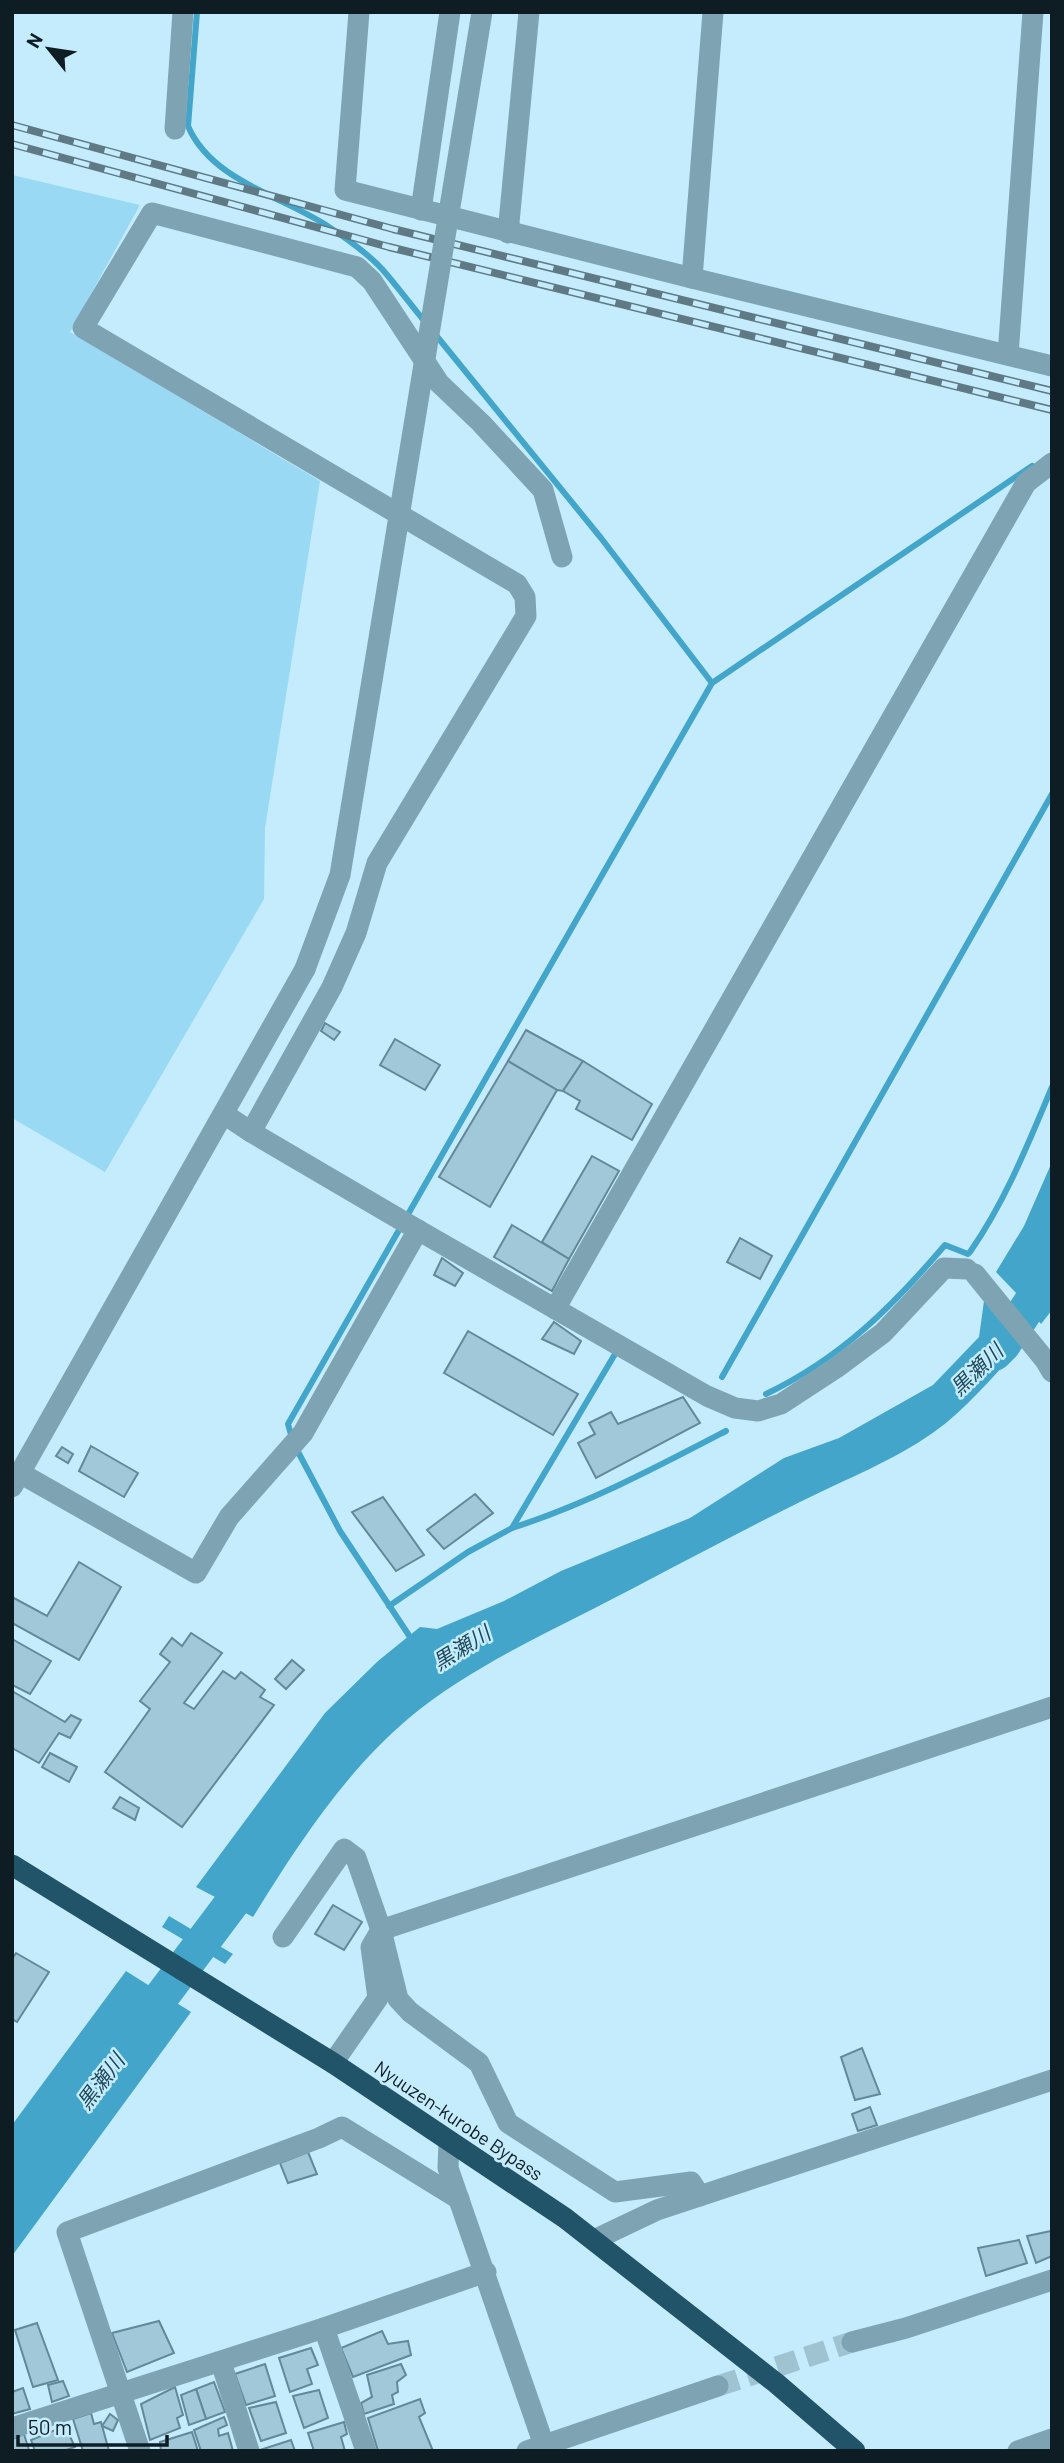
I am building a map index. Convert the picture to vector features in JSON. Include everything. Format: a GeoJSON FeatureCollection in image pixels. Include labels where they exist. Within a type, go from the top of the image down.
{"type":"FeatureCollection","features":[{"type":"Feature","properties":{"kind":"highway","name":"Nyuuzen-kurobe Bypass"},"geometry":{"type":"LineString","coordinates":[[12,1865],[333,2063],[594,2240],[776,2383],[855,2451]]}},
{"type":"Feature","properties":{"kind":"street"},"geometry":{"type":"LineString","coordinates":[[175,129],[183,12]]}},
{"type":"Feature","properties":{"kind":"street"},"geometry":{"type":"LineString","coordinates":[[359,12],[345,190],[508,233],[1052,366]]}},
{"type":"Feature","properties":{"kind":"street"},"geometry":{"type":"LineString","coordinates":[[421,210],[450,12]]}},
{"type":"Feature","properties":{"kind":"street"},"geometry":{"type":"LineString","coordinates":[[418,1230],[303,1433],[229,1517],[196,1573],[16,1480],[305,969],[340,875],[482,12]]}},
{"type":"Feature","properties":{"kind":"street"},"geometry":{"type":"LineString","coordinates":[[508,233],[529,12]]}},
{"type":"Feature","properties":{"kind":"street"},"geometry":{"type":"LineString","coordinates":[[691,278],[713,12]]}},
{"type":"Feature","properties":{"kind":"street"},"geometry":{"type":"LineString","coordinates":[[1007,355],[1033,12]]}},
{"type":"Feature","properties":{"kind":"street"},"geometry":{"type":"LineString","coordinates":[[251,1132],[332,987],[356,933],[377,863],[526,616],[525,597],[517,584],[83,328],[152,213],[357,267],[372,281],[439,383],[481,423],[543,490],[562,557]]}},
{"type":"Feature","properties":{"kind":"street"},"geometry":{"type":"LineString","coordinates":[[555,1308],[1026,483],[1052,463]]}},
{"type":"Feature","properties":{"kind":"street"},"geometry":{"type":"LineString","coordinates":[[224,1114],[418,1230],[707,1396],[735,1408],[758,1411],[781,1404],[836,1368],[883,1333],[944,1268],[971,1271],[1049,1365]]}},
{"type":"Feature","properties":{"kind":"street"},"geometry":{"type":"LineString","coordinates":[[333,2063],[378,1998],[371,1947],[381,1930],[1052,1707]]}},
{"type":"Feature","properties":{"kind":"street"},"geometry":{"type":"LineString","coordinates":[[283,1937],[344,1849],[356,1858],[381,1930],[398,1999],[410,2012],[479,2063],[508,2123],[615,2192],[691,2182],[700,2196]]}},
{"type":"Feature","properties":{"kind":"street"},"geometry":{"type":"LineString","coordinates":[[594,2240],[657,2210],[1052,2080]]}},
{"type":"Feature","properties":{"kind":"street"},"geometry":{"type":"LineString","coordinates":[[140,2451],[67,2232],[342,2127],[459,2199]]}},
{"type":"Feature","properties":{"kind":"street"},"geometry":{"type":"LineString","coordinates":[[449,2141],[448,2168],[486,2272],[540,2449],[718,2386]]}},
{"type":"Feature","properties":{"kind":"street"},"geometry":{"type":"LineString","coordinates":[[12,2428],[121,2395],[486,2272]]}},
{"type":"Feature","properties":{"kind":"street"},"geometry":{"type":"LineString","coordinates":[[852,2342],[906,2328],[1052,2280]]}},
{"type":"Feature","properties":{"kind":"street"},"geometry":{"type":"LineString","coordinates":[[324,2328],[366,2451]]}},
{"type":"Feature","properties":{"kind":"street"},"geometry":{"type":"LineString","coordinates":[[221,2362],[249,2451]]}},
{"type":"Feature","properties":{"kind":"street"},"geometry":{"type":"LineString","coordinates":[[1018,2451],[1052,2439]]}},
{"type":"Feature","properties":{"kind":"shaded area"},"geometry":{"type":"Polygon","coordinates":[[[12,175],[140,205],[70,332],[320,481],[265,828],[264,899],[105,1172],[12,1118],[12,175]]]}},
{"type":"Feature","properties":{"kind":"water"},"geometry":{"type":"Polygon","coordinates":[[[1052,1162],[1052,1310],[1041,1324],[996,1272],[1024,1226],[1052,1162]]]}},
{"type":"Feature","properties":{"kind":"water"},"geometry":{"type":"Polygon","coordinates":[[[984,1301],[1021,1347],[968,1403],[934,1432],[886,1461],[775,1514],[520,1646],[451,1687],[409,1718],[363,1762],[305,1837],[253,1917],[196,1887],[325,1713],[378,1661],[420,1627],[437,1629],[504,1601],[561,1571],[690,1518],[784,1458],[839,1438],[933,1385],[979,1337],[984,1301]]]}},
{"type":"Feature","properties":{"kind":"water"},"geometry":{"type":"Polygon","coordinates":[[[169,1916],[233,1954],[225,1964],[162,1927],[169,1916]]]}},
{"type":"Feature","properties":{"kind":"water"},"geometry":{"type":"Polygon","coordinates":[[[126,1971],[191,2012],[12,2256],[12,2125],[126,1971]]]}},
{"type":"Feature","properties":{"kind":"building"},"geometry":{"type":"Polygon","coordinates":[[[325,1023],[340,1032],[334,1040],[321,1031],[325,1023]]]}},
{"type":"Feature","properties":{"kind":"building"},"geometry":{"type":"Polygon","coordinates":[[[526,1030],[583,1061],[563,1091],[508,1061],[526,1030]]]}},
{"type":"Feature","properties":{"kind":"building"},"geometry":{"type":"Polygon","coordinates":[[[395,1039],[440,1065],[425,1090],[380,1065],[395,1039]]]}},
{"type":"Feature","properties":{"kind":"building"},"geometry":{"type":"Polygon","coordinates":[[[508,1061],[557,1090],[490,1207],[439,1177],[508,1061]]]}},
{"type":"Feature","properties":{"kind":"building"},"geometry":{"type":"Polygon","coordinates":[[[583,1061],[652,1104],[632,1140],[576,1109],[580,1101],[563,1091],[583,1061]]]}},
{"type":"Feature","properties":{"kind":"building"},"geometry":{"type":"Polygon","coordinates":[[[592,1156],[619,1171],[569,1259],[542,1242],[592,1156]]]}},
{"type":"Feature","properties":{"kind":"building"},"geometry":{"type":"Polygon","coordinates":[[[512,1225],[569,1259],[552,1291],[494,1257],[512,1225]]]}},
{"type":"Feature","properties":{"kind":"building"},"geometry":{"type":"Polygon","coordinates":[[[740,1238],[772,1256],[760,1279],[727,1262],[740,1238]]]}},
{"type":"Feature","properties":{"kind":"building"},"geometry":{"type":"Polygon","coordinates":[[[442,1258],[463,1273],[455,1286],[434,1275],[442,1258]]]}},
{"type":"Feature","properties":{"kind":"building"},"geometry":{"type":"Polygon","coordinates":[[[554,1322],[581,1341],[574,1354],[542,1339],[554,1322]]]}},
{"type":"Feature","properties":{"kind":"building"},"geometry":{"type":"Polygon","coordinates":[[[468,1331],[578,1394],[553,1435],[444,1373],[468,1331]]]}},
{"type":"Feature","properties":{"kind":"building"},"geometry":{"type":"Polygon","coordinates":[[[683,1397],[700,1423],[596,1478],[578,1443],[595,1434],[589,1423],[611,1412],[618,1424],[683,1397]]]}},
{"type":"Feature","properties":{"kind":"building"},"geometry":{"type":"Polygon","coordinates":[[[91,1446],[138,1473],[124,1497],[79,1471],[91,1446]]]}},
{"type":"Feature","properties":{"kind":"building"},"geometry":{"type":"Polygon","coordinates":[[[62,1447],[73,1454],[68,1463],[56,1456],[62,1447]]]}},
{"type":"Feature","properties":{"kind":"building"},"geometry":{"type":"Polygon","coordinates":[[[475,1494],[493,1513],[444,1549],[427,1530],[475,1494]]]}},
{"type":"Feature","properties":{"kind":"building"},"geometry":{"type":"Polygon","coordinates":[[[383,1497],[424,1555],[396,1571],[352,1512],[383,1497]]]}},
{"type":"Feature","properties":{"kind":"building"},"geometry":{"type":"Polygon","coordinates":[[[79,1562],[121,1587],[79,1660],[12,1623],[12,1597],[47,1616],[79,1562]]]}},
{"type":"Feature","properties":{"kind":"building"},"geometry":{"type":"Polygon","coordinates":[[[191,1633],[222,1653],[184,1703],[194,1709],[223,1671],[235,1679],[241,1672],[265,1690],[260,1697],[274,1705],[182,1827],[105,1772],[150,1709],[140,1701],[170,1662],[160,1654],[172,1638],[182,1646],[191,1633]]]}},
{"type":"Feature","properties":{"kind":"building"},"geometry":{"type":"Polygon","coordinates":[[[12,1639],[51,1661],[30,1694],[12,1685],[12,1639]]]}},
{"type":"Feature","properties":{"kind":"building"},"geometry":{"type":"Polygon","coordinates":[[[292,1660],[304,1670],[286,1689],[275,1679],[292,1660]]]}},
{"type":"Feature","properties":{"kind":"building"},"geometry":{"type":"Polygon","coordinates":[[[12,1691],[65,1722],[71,1715],[81,1720],[70,1738],[59,1733],[39,1763],[12,1748],[12,1691]]]}},
{"type":"Feature","properties":{"kind":"building"},"geometry":{"type":"Polygon","coordinates":[[[50,1753],[77,1767],[69,1782],[42,1767],[50,1753]]]}},
{"type":"Feature","properties":{"kind":"building"},"geometry":{"type":"Polygon","coordinates":[[[120,1797],[139,1808],[135,1820],[113,1808],[120,1797]]]}},
{"type":"Feature","properties":{"kind":"building"},"geometry":{"type":"Polygon","coordinates":[[[333,1905],[362,1922],[344,1950],[315,1934],[333,1905]]]}},
{"type":"Feature","properties":{"kind":"building"},"geometry":{"type":"Polygon","coordinates":[[[16,1953],[49,1972],[17,2022],[12,2019],[12,1959],[16,1953]]]}},
{"type":"Feature","properties":{"kind":"building"},"geometry":{"type":"Polygon","coordinates":[[[862,2048],[880,2094],[855,2100],[841,2057],[862,2048]]]}},
{"type":"Feature","properties":{"kind":"building"},"geometry":{"type":"Polygon","coordinates":[[[870,2107],[877,2125],[858,2131],[852,2114],[870,2107]]]}},
{"type":"Feature","properties":{"kind":"building"},"geometry":{"type":"Polygon","coordinates":[[[308,2152],[317,2174],[288,2183],[280,2163],[308,2152]]]}},
{"type":"Feature","properties":{"kind":"building"},"geometry":{"type":"Polygon","coordinates":[[[1051,2231],[1052,2256],[1036,2263],[1027,2236],[1051,2231]]]}},
{"type":"Feature","properties":{"kind":"building"},"geometry":{"type":"Polygon","coordinates":[[[1019,2240],[1027,2263],[986,2276],[978,2248],[1019,2240]]]}},
{"type":"Feature","properties":{"kind":"building"},"geometry":{"type":"Polygon","coordinates":[[[159,2321],[174,2353],[127,2372],[112,2333],[159,2321]]]}},
{"type":"Feature","properties":{"kind":"building"},"geometry":{"type":"Polygon","coordinates":[[[37,2323],[58,2380],[33,2387],[15,2330],[37,2323]]]}},
{"type":"Feature","properties":{"kind":"building"},"geometry":{"type":"Polygon","coordinates":[[[382,2331],[388,2344],[408,2341],[411,2355],[353,2377],[341,2348],[382,2331]]]}},
{"type":"Feature","properties":{"kind":"building"},"geometry":{"type":"Polygon","coordinates":[[[311,2348],[318,2365],[307,2369],[312,2384],[290,2392],[279,2358],[311,2348]]]}},
{"type":"Feature","properties":{"kind":"building"},"geometry":{"type":"Polygon","coordinates":[[[265,2364],[275,2396],[246,2405],[235,2374],[265,2364]]]}},
{"type":"Feature","properties":{"kind":"building"},"geometry":{"type":"Polygon","coordinates":[[[401,2364],[406,2375],[397,2382],[398,2392],[392,2395],[394,2404],[364,2414],[361,2403],[372,2397],[367,2375],[401,2364]]]}},
{"type":"Feature","properties":{"kind":"building"},"geometry":{"type":"Polygon","coordinates":[[[63,2381],[69,2396],[52,2402],[48,2385],[63,2381]]]}},
{"type":"Feature","properties":{"kind":"building"},"geometry":{"type":"Polygon","coordinates":[[[214,2382],[225,2412],[206,2419],[196,2389],[214,2382]]]}},
{"type":"Feature","properties":{"kind":"building"},"geometry":{"type":"Polygon","coordinates":[[[175,2387],[183,2415],[177,2418],[180,2428],[150,2440],[141,2404],[175,2387]]]}},
{"type":"Feature","properties":{"kind":"building"},"geometry":{"type":"Polygon","coordinates":[[[23,2388],[30,2409],[12,2414],[12,2392],[23,2388]]]}},
{"type":"Feature","properties":{"kind":"building"},"geometry":{"type":"Polygon","coordinates":[[[196,2389],[206,2419],[189,2425],[181,2395],[196,2389]]]}},
{"type":"Feature","properties":{"kind":"building"},"geometry":{"type":"Polygon","coordinates":[[[319,2390],[328,2418],[304,2428],[293,2396],[319,2390]]]}},
{"type":"Feature","properties":{"kind":"building"},"geometry":{"type":"Polygon","coordinates":[[[420,2399],[425,2413],[419,2417],[433,2451],[378,2451],[368,2418],[420,2399]]]}},
{"type":"Feature","properties":{"kind":"building"},"geometry":{"type":"Polygon","coordinates":[[[276,2402],[286,2433],[261,2441],[249,2408],[276,2402]]]}},
{"type":"Feature","properties":{"kind":"building"},"geometry":{"type":"Polygon","coordinates":[[[91,2413],[94,2424],[101,2422],[109,2451],[83,2451],[73,2419],[91,2413]]]}},
{"type":"Feature","properties":{"kind":"building"},"geometry":{"type":"Polygon","coordinates":[[[110,2414],[118,2420],[113,2431],[102,2426],[110,2414]]]}},
{"type":"Feature","properties":{"kind":"building"},"geometry":{"type":"Polygon","coordinates":[[[224,2417],[227,2425],[218,2429],[219,2436],[228,2433],[233,2451],[201,2451],[194,2430],[224,2417]]]}},
{"type":"Feature","properties":{"kind":"building"},"geometry":{"type":"Polygon","coordinates":[[[344,2422],[347,2434],[341,2437],[345,2451],[314,2451],[308,2433],[344,2422]]]}},
{"type":"Feature","properties":{"kind":"building"},"geometry":{"type":"Polygon","coordinates":[[[65,2426],[75,2447],[63,2451],[35,2451],[31,2440],[65,2426]]]}},
{"type":"Feature","properties":{"kind":"building"},"geometry":{"type":"Polygon","coordinates":[[[192,2432],[198,2451],[161,2451],[160,2442],[192,2432]]]}},
{"type":"Feature","properties":{"kind":"building"},"geometry":{"type":"Polygon","coordinates":[[[24,2434],[29,2450],[12,2451],[12,2439],[24,2434]]]}},
{"type":"Feature","properties":{"kind":"building"},"geometry":{"type":"Polygon","coordinates":[[[291,2440],[295,2451],[260,2450],[291,2440]]]}},
{"type":"Feature","properties":{"kind":"waterway"},"geometry":{"type":"LineString","coordinates":[[197,12],[188,126],[199,145],[230,173],[326,225],[370,257],[426,323]]}},
{"type":"Feature","properties":{"kind":"waterway"},"geometry":{"type":"LineString","coordinates":[[435,334],[601,538],[712,683]]}},
{"type":"Feature","properties":{"kind":"waterway"},"geometry":{"type":"LineString","coordinates":[[292,1438],[288,1424],[712,683],[1032,466]]}},
{"type":"Feature","properties":{"kind":"waterway"},"geometry":{"type":"LineString","coordinates":[[722,1377],[1052,794]]}},
{"type":"Feature","properties":{"kind":"waterway"},"geometry":{"type":"LineString","coordinates":[[766,1394],[818,1364],[864,1329],[945,1245],[968,1254],[970,1252],[1005,1192],[1052,1087]]}},
{"type":"Feature","properties":{"kind":"waterway","name":"黒瀬川"},"geometry":{"type":"LineString","coordinates":[[995,1353],[1052,1270]]}},
{"type":"Feature","properties":{"kind":"waterway"},"geometry":{"type":"LineString","coordinates":[[389,1606],[468,1552],[512,1528],[615,1354]]}},
{"type":"Feature","properties":{"kind":"waterway"},"geometry":{"type":"LineString","coordinates":[[512,1528],[594,1496],[726,1431]]}},
{"type":"Feature","properties":{"kind":"waterway"},"geometry":{"type":"LineString","coordinates":[[296,1448],[340,1531],[414,1643]]}},
{"type":"Feature","properties":{"kind":"waterway","name":"黒瀬川"},"geometry":{"type":"LineString","coordinates":[[135,2032],[259,1867]]}},
{"type":"Feature","properties":{"kind":"tunnel"},"geometry":{"type":"LineString","coordinates":[[718,2386],[852,2342]]}},
{"type":"Feature","properties":{"kind":"railway"},"geometry":{"type":"LineString","coordinates":[[12,125],[393,229],[1052,391]]}},
{"type":"Feature","properties":{"kind":"railway"},"geometry":{"type":"LineString","coordinates":[[12,144],[389,247],[1052,410]]}}]}
